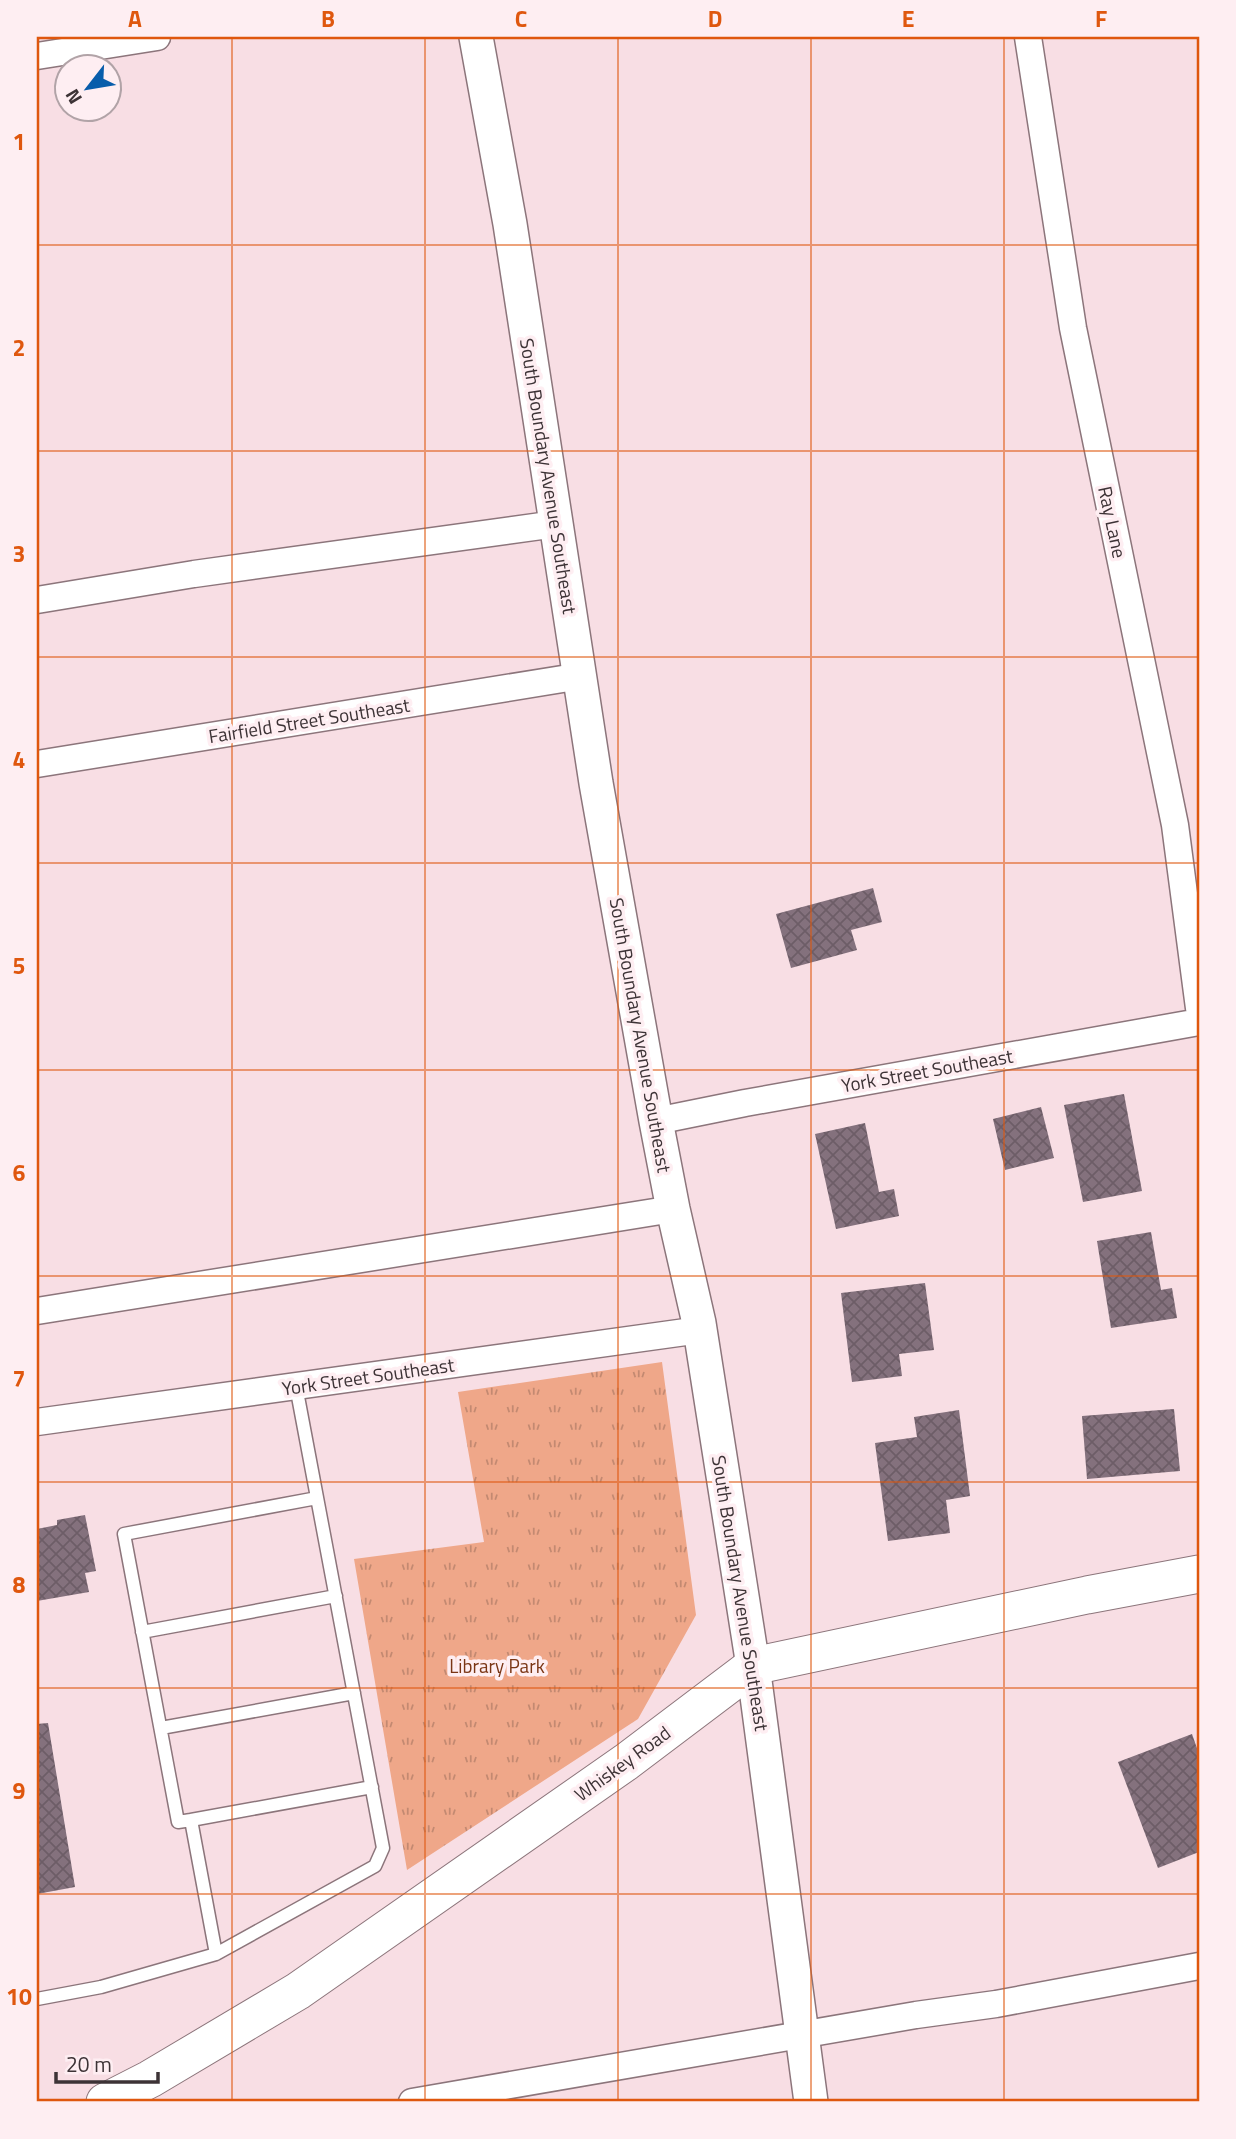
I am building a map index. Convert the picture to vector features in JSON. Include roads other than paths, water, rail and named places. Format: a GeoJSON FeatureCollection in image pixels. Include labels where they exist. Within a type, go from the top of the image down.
{"type":"FeatureCollection","features":[{"type":"Feature","properties":{"kind":"main road","name":"Whiskey Road"},"geometry":{"type":"LineString","coordinates":[[104,2102],[150,2079],[298,1991],[626,1762],[753,1666],[1199,1574]]}},
{"type":"Feature","properties":{"kind":"street"},"geometry":{"type":"LineString","coordinates":[[37,56],[157,37]]}},
{"type":"Feature","properties":{"kind":"street","name":"South Boundary Avenue Southeast"},"geometry":{"type":"LineString","coordinates":[[476,37],[512,237],[598,797],[656,1121],[700,1330],[753,1666],[811,2102]]}},
{"type":"Feature","properties":{"kind":"street","name":"Ray Lane"},"geometry":{"type":"LineString","coordinates":[[1028,37],[1073,328],[1175,825],[1199,1008]]}},
{"type":"Feature","properties":{"kind":"street"},"geometry":{"type":"LineString","coordinates":[[37,600],[194,574],[556,524]]}},
{"type":"Feature","properties":{"kind":"street","name":"Fairfield Street Southeast"},"geometry":{"type":"LineString","coordinates":[[37,764],[580,676]]}},
{"type":"Feature","properties":{"kind":"street","name":"York Street Southeast"},"geometry":{"type":"LineString","coordinates":[[656,1121],[1199,1021]]}},
{"type":"Feature","properties":{"kind":"street"},"geometry":{"type":"LineString","coordinates":[[37,1311],[673,1209]]}},
{"type":"Feature","properties":{"kind":"street","name":"York Street Southeast"},"geometry":{"type":"LineString","coordinates":[[37,1422],[700,1330]]}},
{"type":"Feature","properties":{"kind":"street"},"geometry":{"type":"LineString","coordinates":[[412,2102],[741,2047],[801,2034],[996,2004],[1199,1966]]}},
{"type":"Feature","properties":{"kind":"lane"},"geometry":{"type":"LineString","coordinates":[[37,1999],[101,1987],[216,1954],[375,1866],[383,1848],[296,1386]]}},
{"type":"Feature","properties":{"kind":"lane"},"geometry":{"type":"LineString","coordinates":[[317,1498],[124,1534],[178,1822],[372,1787]]}},
{"type":"Feature","properties":{"kind":"lane"},"geometry":{"type":"LineString","coordinates":[[142,1632],[335,1596]]}},
{"type":"Feature","properties":{"kind":"lane"},"geometry":{"type":"LineString","coordinates":[[161,1728],[354,1693]]}},
{"type":"Feature","properties":{"kind":"lane"},"geometry":{"type":"LineString","coordinates":[[191,1820],[216,1954]]}},
{"type":"Feature","properties":{"kind":"park label","name":"Library Park"},"geometry":{"type":"Point","coordinates":[497,1665]}}]}
